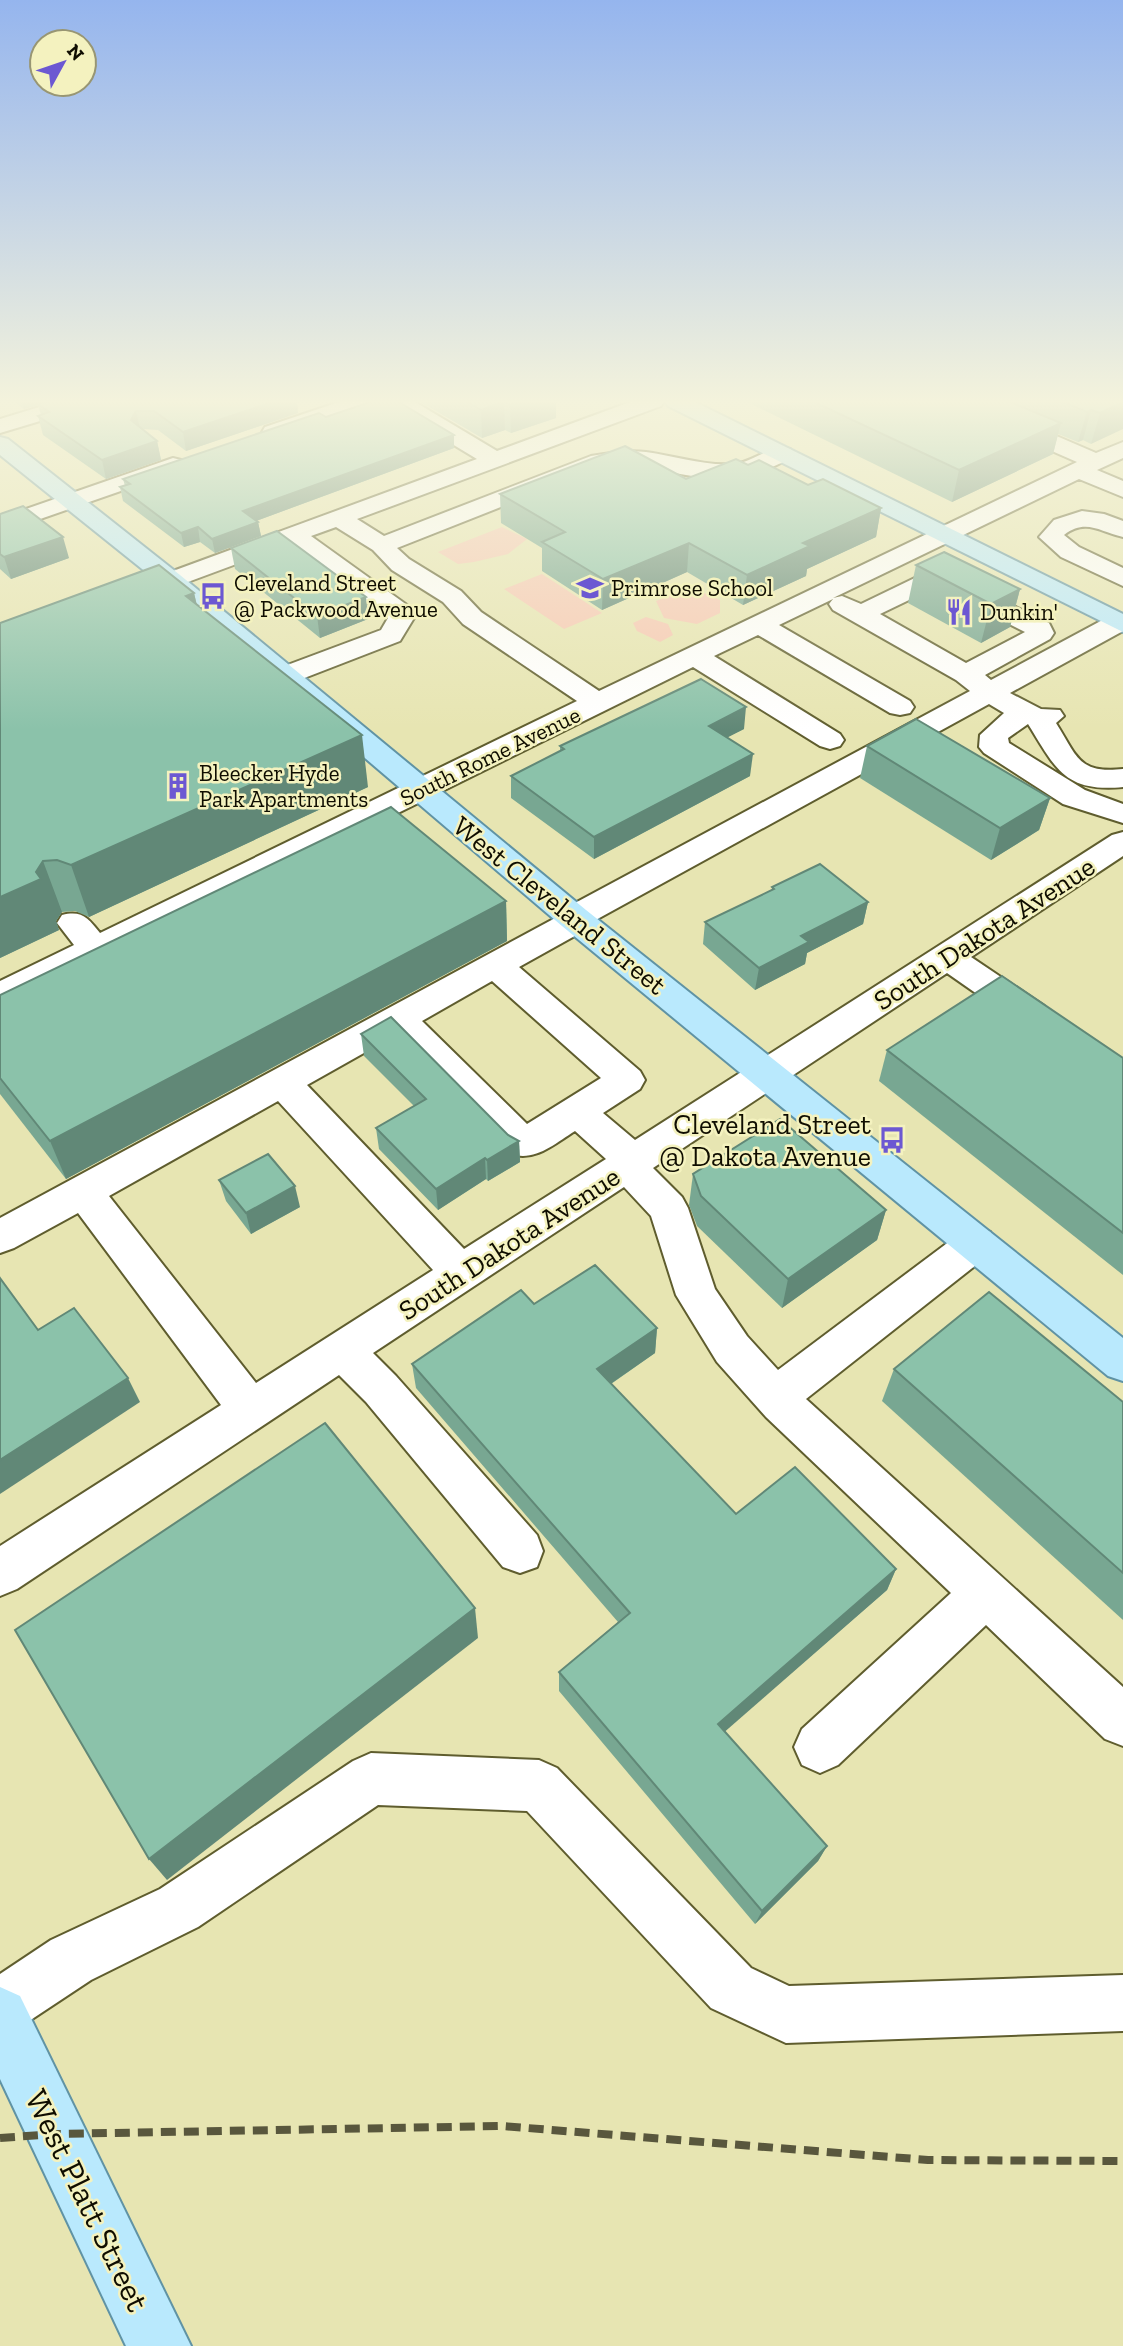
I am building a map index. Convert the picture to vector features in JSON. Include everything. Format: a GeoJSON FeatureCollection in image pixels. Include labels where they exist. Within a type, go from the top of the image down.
{"type":"FeatureCollection","features":[{"type":"Feature","properties":{"kind":"main road","name":"West Cleveland Street"},"geometry":{"type":"LineString","coordinates":[[84,510],[171,580],[419,791],[575,919],[770,1074],[1123,1363]]}},
{"type":"Feature","properties":{"kind":"main road"},"geometry":{"type":"LineString","coordinates":[[894,510],[1121,623]]}},
{"type":"Feature","properties":{"kind":"main road","name":"West Platt Street"},"geometry":{"type":"LineString","coordinates":[[0,2016],[159,2346]]}},
{"type":"Feature","properties":{"kind":"street"},"geometry":{"type":"LineString","coordinates":[[0,526],[45,510]]}},
{"type":"Feature","properties":{"kind":"street"},"geometry":{"type":"LineString","coordinates":[[110,603],[358,510]]}},
{"type":"Feature","properties":{"kind":"street"},"geometry":{"type":"LineString","coordinates":[[382,545],[470,510]]}},
{"type":"Feature","properties":{"kind":"street","name":"South Rome Avenue"},"geometry":{"type":"LineString","coordinates":[[0,995],[419,791],[469,764],[994,510]]}},
{"type":"Feature","properties":{"kind":"street"},"geometry":{"type":"LineString","coordinates":[[340,517],[382,545],[395,559],[464,605],[472,618],[598,703]]}},
{"type":"Feature","properties":{"kind":"street"},"geometry":{"type":"LineString","coordinates":[[1122,529],[1091,517],[1079,517],[1055,530],[1051,537],[1070,552],[1123,578]]}},
{"type":"Feature","properties":{"kind":"street"},"geometry":{"type":"LineString","coordinates":[[284,676],[391,635],[401,618],[398,611],[293,535]]}},
{"type":"Feature","properties":{"kind":"street"},"geometry":{"type":"LineString","coordinates":[[860,614],[939,578],[1040,629],[1041,633],[1037,636],[966,674]]}},
{"type":"Feature","properties":{"kind":"street"},"geometry":{"type":"LineString","coordinates":[[824,593],[966,674],[990,694],[1037,715],[1068,767],[1094,778],[1123,778]]}},
{"type":"Feature","properties":{"kind":"street"},"geometry":{"type":"LineString","coordinates":[[0,1237],[575,919],[1121,623]]}},
{"type":"Feature","properties":{"kind":"street"},"geometry":{"type":"LineString","coordinates":[[760,625],[900,706]]}},
{"type":"Feature","properties":{"kind":"street"},"geometry":{"type":"LineString","coordinates":[[695,656],[830,740]]}},
{"type":"Feature","properties":{"kind":"street"},"geometry":{"type":"LineString","coordinates":[[1037,715],[994,734],[994,747],[1074,797],[1123,814]]}},
{"type":"Feature","properties":{"kind":"street","name":"South Dakota Avenue"},"geometry":{"type":"LineString","coordinates":[[0,1573],[948,957],[1114,859]]}},
{"type":"Feature","properties":{"kind":"street"},"geometry":{"type":"LineString","coordinates":[[74,923],[95,948]]}},
{"type":"Feature","properties":{"kind":"street"},"geometry":{"type":"LineString","coordinates":[[948,957],[1057,1033]]}},
{"type":"Feature","properties":{"kind":"street"},"geometry":{"type":"LineString","coordinates":[[397,1018],[524,1144],[627,1080],[495,965]]}},
{"type":"Feature","properties":{"kind":"street"},"geometry":{"type":"LineString","coordinates":[[282,1082],[462,1274]]}},
{"type":"Feature","properties":{"kind":"street"},"geometry":{"type":"LineString","coordinates":[[577,1111],[631,1164],[668,1208],[696,1295],[732,1349],[776,1397],[1123,1721]]}},
{"type":"Feature","properties":{"kind":"street"},"geometry":{"type":"LineString","coordinates":[[83,1191],[251,1410]]}},
{"type":"Feature","properties":{"kind":"street"},"geometry":{"type":"LineString","coordinates":[[776,1397],[976,1243]]}},
{"type":"Feature","properties":{"kind":"street"},"geometry":{"type":"LineString","coordinates":[[343,1350],[382,1389],[520,1551]]}},
{"type":"Feature","properties":{"kind":"street"},"geometry":{"type":"LineString","coordinates":[[820,1747],[987,1592]]}},
{"type":"Feature","properties":{"kind":"street"},"geometry":{"type":"LineString","coordinates":[[0,2007],[71,1960],[180,1908],[371,1779],[539,1786],[731,1988],[786,2015],[1123,2003]]}},
{"type":"Feature","properties":{"kind":"shaded area"},"geometry":{"type":"Polygon","coordinates":[[[502,527],[527,539],[508,554],[474,562],[458,564],[438,552],[502,527]]]}},
{"type":"Feature","properties":{"kind":"shaded area"},"geometry":{"type":"Polygon","coordinates":[[[542,574],[602,613],[564,629],[504,589],[542,574]]]}},
{"type":"Feature","properties":{"kind":"shaded area"},"geometry":{"type":"Polygon","coordinates":[[[681,591],[704,593],[720,600],[720,613],[697,624],[664,618],[656,601],[681,591]]]}},
{"type":"Feature","properties":{"kind":"shaded area"},"geometry":{"type":"Polygon","coordinates":[[[646,617],[668,624],[673,635],[660,642],[637,631],[633,623],[646,617]]]}},
{"type":"Feature","properties":{"kind":"building"},"geometry":{"type":"Polygon","coordinates":[[[10,510],[29,510],[63,537],[4,557],[0,554],[0,514],[10,510]]]}},
{"type":"Feature","properties":{"kind":"building"},"geometry":{"type":"Polygon","coordinates":[[[151,510],[244,510],[258,522],[212,539],[198,527],[181,533],[151,510]]]}},
{"type":"Feature","properties":{"kind":"building"},"geometry":{"type":"Polygon","coordinates":[[[528,510],[875,510],[803,543],[810,546],[747,575],[689,543],[603,579],[542,542],[565,532],[528,510]]]}},
{"type":"Feature","properties":{"kind":"building"},"geometry":{"type":"Polygon","coordinates":[[[277,531],[366,597],[317,616],[231,548],[277,531]]]}},
{"type":"Feature","properties":{"kind":"building"},"geometry":{"type":"Polygon","coordinates":[[[944,552],[1020,589],[991,604],[916,565],[944,552]]]}},
{"type":"Feature","properties":{"kind":"building","name":"Bleecker Hyde Park Apartments"},"geometry":{"type":"Polygon","coordinates":[[[159,565],[194,593],[186,596],[362,735],[71,865],[57,860],[43,861],[36,872],[41,879],[0,897],[0,623],[159,565]]]}},
{"type":"Feature","properties":{"kind":"building"},"geometry":{"type":"Polygon","coordinates":[[[701,679],[746,707],[709,726],[753,754],[594,837],[511,776],[564,749],[560,746],[701,679]]]}},
{"type":"Feature","properties":{"kind":"building"},"geometry":{"type":"Polygon","coordinates":[[[916,719],[1050,798],[1000,828],[867,746],[916,719]]]}},
{"type":"Feature","properties":{"kind":"building"},"geometry":{"type":"Polygon","coordinates":[[[391,807],[506,901],[50,1141],[0,1078],[0,995],[391,807]]]}},
{"type":"Feature","properties":{"kind":"building"},"geometry":{"type":"Polygon","coordinates":[[[820,864],[868,902],[801,936],[809,942],[759,968],[705,922],[774,889],[772,887],[820,864]]]}},
{"type":"Feature","properties":{"kind":"building"},"geometry":{"type":"Polygon","coordinates":[[[1002,976],[1123,1058],[1123,1233],[887,1050],[1002,976]]]}},
{"type":"Feature","properties":{"kind":"building"},"geometry":{"type":"Polygon","coordinates":[[[391,1017],[508,1135],[519,1141],[487,1160],[485,1158],[436,1189],[376,1128],[426,1099],[361,1034],[391,1017]]]}},
{"type":"Feature","properties":{"kind":"building"},"geometry":{"type":"Polygon","coordinates":[[[780,1119],[886,1210],[788,1279],[701,1196],[693,1174],[780,1119]]]}},
{"type":"Feature","properties":{"kind":"building"},"geometry":{"type":"Polygon","coordinates":[[[268,1154],[295,1186],[246,1213],[219,1180],[268,1154]]]}},
{"type":"Feature","properties":{"kind":"building"},"geometry":{"type":"Polygon","coordinates":[[[595,1265],[657,1328],[597,1369],[736,1514],[795,1467],[896,1569],[718,1724],[827,1846],[762,1911],[559,1672],[630,1613],[412,1364],[521,1290],[534,1304],[595,1265]]]}},
{"type":"Feature","properties":{"kind":"building"},"geometry":{"type":"Polygon","coordinates":[[[0,1278],[38,1330],[74,1308],[128,1378],[0,1460],[0,1278]]]}},
{"type":"Feature","properties":{"kind":"building"},"geometry":{"type":"Polygon","coordinates":[[[989,1292],[1123,1402],[1123,1573],[894,1369],[989,1292]]]}},
{"type":"Feature","properties":{"kind":"building"},"geometry":{"type":"Polygon","coordinates":[[[325,1423],[475,1608],[149,1859],[15,1630],[325,1423]]]}},
{"type":"Feature","properties":{"kind":"railway"},"geometry":{"type":"LineString","coordinates":[[0,2138],[55,2134],[502,2126],[928,2160],[1123,2161]]}},
{"type":"Feature","properties":{"kind":"place","name":"Primrose School"},"geometry":{"type":"Point","coordinates":[590,588]}},
{"type":"Feature","properties":{"kind":"place","name":"Cleveland Street @ Packwood Avenue"},"geometry":{"type":"Point","coordinates":[213,596]}},
{"type":"Feature","properties":{"kind":"place","name":"Dunkin'"},"geometry":{"type":"Point","coordinates":[959,612]}},
{"type":"Feature","properties":{"kind":"place","name":"Bleecker Hyde Park Apartments"},"geometry":{"type":"Point","coordinates":[178,786]}},
{"type":"Feature","properties":{"kind":"place","name":"Cleveland Street @ Dakota Avenue"},"geometry":{"type":"Point","coordinates":[892,1140]}}]}
